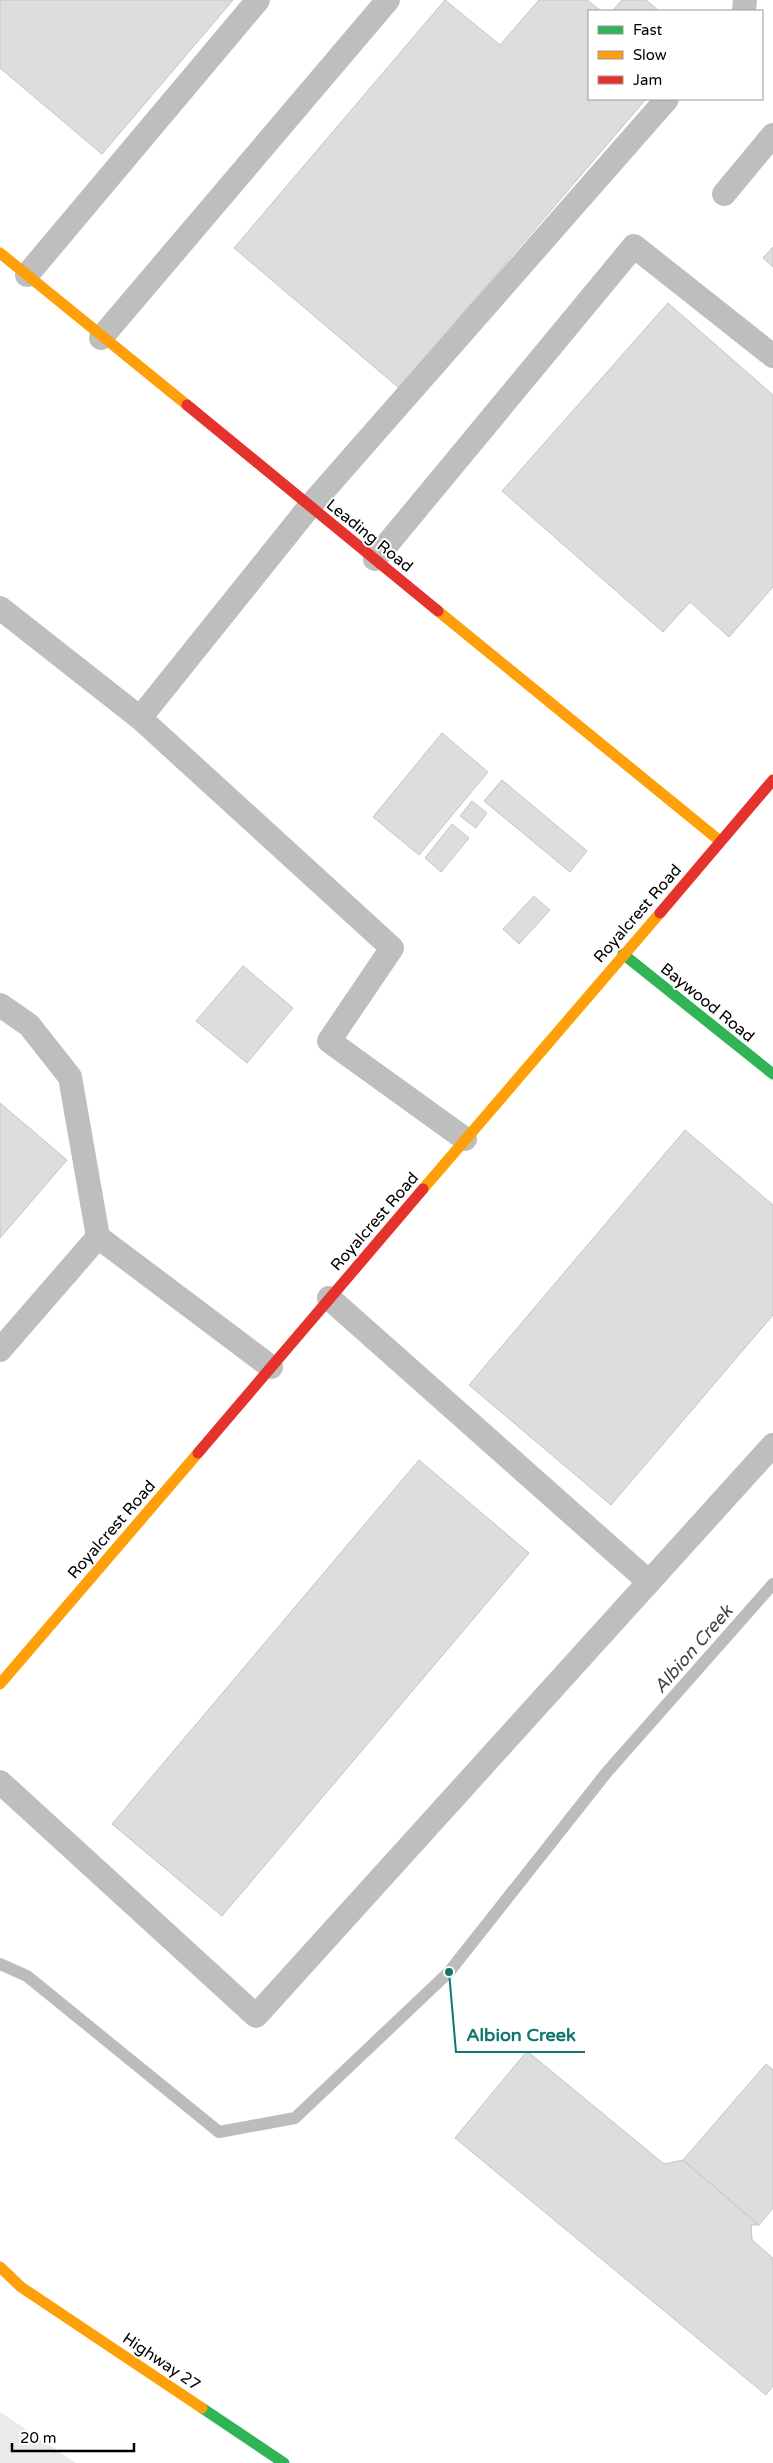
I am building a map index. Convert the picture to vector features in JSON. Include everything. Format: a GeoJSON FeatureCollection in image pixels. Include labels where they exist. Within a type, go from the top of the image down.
{"type":"FeatureCollection","features":[{"type":"Feature","properties":{"kind":"street","name":"Leading Road"},"geometry":{"type":"LineString","coordinates":[[0,253],[101,338],[720,841]]}},
{"type":"Feature","properties":{"kind":"street","name":"Royalcrest Road"},"geometry":{"type":"LineString","coordinates":[[0,1684],[773,780]]}},
{"type":"Feature","properties":{"kind":"street","name":"Baywood Road"},"geometry":{"type":"LineString","coordinates":[[623,954],[773,1074]]}},
{"type":"Feature","properties":{"kind":"street","name":"Highway 27"},"geometry":{"type":"LineString","coordinates":[[0,2267],[21,2287],[284,2463]]}},
{"type":"Feature","properties":{"kind":"street","name":"Highway 27"},"geometry":{"type":"LineString","coordinates":[[0,2280],[21,2287]]}},
{"type":"Feature","properties":{"kind":"lane"},"geometry":{"type":"LineString","coordinates":[[27,275],[258,0]]}},
{"type":"Feature","properties":{"kind":"lane"},"geometry":{"type":"LineString","coordinates":[[101,338],[388,0]]}},
{"type":"Feature","properties":{"kind":"lane"},"geometry":{"type":"LineString","coordinates":[[140,718],[310,506],[666,100]]}},
{"type":"Feature","properties":{"kind":"lane"},"geometry":{"type":"LineString","coordinates":[[724,194],[773,135]]}},
{"type":"Feature","properties":{"kind":"lane"},"geometry":{"type":"LineString","coordinates":[[375,559],[634,246],[773,356]]}},
{"type":"Feature","properties":{"kind":"lane"},"geometry":{"type":"LineString","coordinates":[[0,608],[140,718],[392,948],[329,1041],[465,1139]]}},
{"type":"Feature","properties":{"kind":"lane"},"geometry":{"type":"LineString","coordinates":[[0,1005],[29,1025],[70,1077],[98,1237],[271,1367]]}},
{"type":"Feature","properties":{"kind":"lane"},"geometry":{"type":"LineString","coordinates":[[0,1350],[98,1237]]}},
{"type":"Feature","properties":{"kind":"lane"},"geometry":{"type":"LineString","coordinates":[[329,1298],[649,1582]]}},
{"type":"Feature","properties":{"kind":"lane"},"geometry":{"type":"LineString","coordinates":[[0,1782],[256,2016],[773,1445]]}},
{"type":"Feature","properties":{"kind":"shaded area"},"geometry":{"type":"Polygon","coordinates":[[[0,2412],[76,2463],[0,2463],[0,2412]]]}},
{"type":"Feature","properties":{"kind":"building"},"geometry":{"type":"Polygon","coordinates":[[[0,0],[233,0],[102,154],[0,68],[0,0]]]}},
{"type":"Feature","properties":{"kind":"building"},"geometry":{"type":"Polygon","coordinates":[[[445,0],[500,45],[539,0],[587,0],[600,10],[588,10],[588,100],[645,100],[399,388],[234,248],[445,0]]]}},
{"type":"Feature","properties":{"kind":"building"},"geometry":{"type":"Polygon","coordinates":[[[622,0],[646,0],[658,10],[613,10],[622,0]]]}},
{"type":"Feature","properties":{"kind":"building"},"geometry":{"type":"Polygon","coordinates":[[[773,247],[773,267],[763,258],[773,247]]]}},
{"type":"Feature","properties":{"kind":"building"},"geometry":{"type":"Polygon","coordinates":[[[668,303],[773,395],[773,587],[729,637],[690,602],[663,632],[502,491],[668,303]]]}},
{"type":"Feature","properties":{"kind":"building"},"geometry":{"type":"Polygon","coordinates":[[[442,733],[488,772],[419,855],[373,817],[442,733]]]}},
{"type":"Feature","properties":{"kind":"building"},"geometry":{"type":"Polygon","coordinates":[[[502,780],[587,851],[570,872],[484,801],[502,780]]]}},
{"type":"Feature","properties":{"kind":"building"},"geometry":{"type":"Polygon","coordinates":[[[472,801],[487,813],[476,828],[460,816],[472,801]]]}},
{"type":"Feature","properties":{"kind":"building"},"geometry":{"type":"Polygon","coordinates":[[[452,824],[469,838],[441,872],[425,858],[452,824]]]}},
{"type":"Feature","properties":{"kind":"building"},"geometry":{"type":"Polygon","coordinates":[[[534,896],[550,910],[519,944],[503,929],[534,896]]]}},
{"type":"Feature","properties":{"kind":"building"},"geometry":{"type":"Polygon","coordinates":[[[243,966],[293,1008],[247,1063],[196,1021],[243,966]]]}},
{"type":"Feature","properties":{"kind":"building"},"geometry":{"type":"Polygon","coordinates":[[[0,1103],[67,1160],[0,1238],[0,1103]]]}},
{"type":"Feature","properties":{"kind":"building"},"geometry":{"type":"Polygon","coordinates":[[[685,1130],[773,1205],[773,1315],[611,1505],[469,1385],[685,1130]]]}},
{"type":"Feature","properties":{"kind":"building"},"geometry":{"type":"Polygon","coordinates":[[[419,1460],[529,1553],[222,1916],[112,1824],[419,1460]]]}},
{"type":"Feature","properties":{"kind":"building"},"geometry":{"type":"Polygon","coordinates":[[[527,2051],[664,2164],[683,2160],[759,2225],[751,2225],[752,2240],[773,2258],[773,2386],[766,2395],[455,2138],[527,2051]]]}},
{"type":"Feature","properties":{"kind":"building"},"geometry":{"type":"Polygon","coordinates":[[[766,2064],[773,2070],[773,2208],[759,2225],[683,2160],[766,2064]]]}},
{"type":"Feature","properties":{"kind":"waterway","name":"Albion Creek"},"geometry":{"type":"LineString","coordinates":[[0,1964],[27,1976],[219,2132],[295,2118],[449,1972],[607,1772],[773,1584]]}},
{"type":"Feature","properties":{"kind":"traffic: fast"},"geometry":{"type":"LineString","coordinates":[[623,954],[773,1074]]}},
{"type":"Feature","properties":{"kind":"traffic: fast"},"geometry":{"type":"LineString","coordinates":[[202,2408],[284,2463]]}},
{"type":"Feature","properties":{"kind":"traffic: slow"},"geometry":{"type":"LineString","coordinates":[[0,253],[187,405]]}},
{"type":"Feature","properties":{"kind":"traffic: slow"},"geometry":{"type":"LineString","coordinates":[[438,611],[720,841]]}},
{"type":"Feature","properties":{"kind":"traffic: slow"},"geometry":{"type":"LineString","coordinates":[[423,1189],[660,913]]}},
{"type":"Feature","properties":{"kind":"traffic: slow"},"geometry":{"type":"LineString","coordinates":[[0,1684],[198,1453]]}},
{"type":"Feature","properties":{"kind":"traffic: slow"},"geometry":{"type":"LineString","coordinates":[[0,2267],[21,2287],[202,2408]]}},
{"type":"Feature","properties":{"kind":"traffic: jam"},"geometry":{"type":"LineString","coordinates":[[187,405],[438,611]]}},
{"type":"Feature","properties":{"kind":"traffic: jam"},"geometry":{"type":"LineString","coordinates":[[660,913],[773,780]]}},
{"type":"Feature","properties":{"kind":"traffic: jam"},"geometry":{"type":"LineString","coordinates":[[198,1453],[423,1189]]}},
{"type":"Feature","properties":{"kind":"place","name":"Albion Creek"},"geometry":{"type":"Point","coordinates":[449,1972]}}]}
